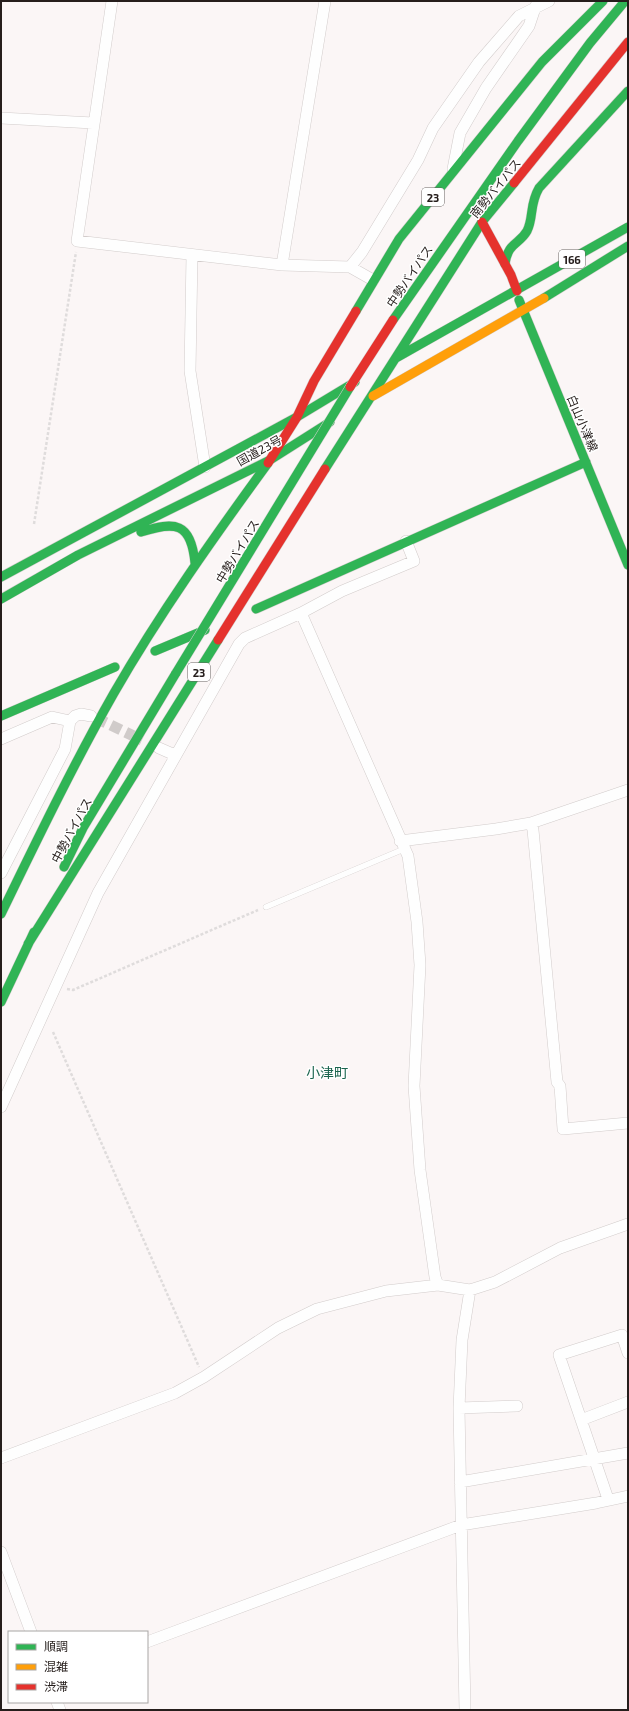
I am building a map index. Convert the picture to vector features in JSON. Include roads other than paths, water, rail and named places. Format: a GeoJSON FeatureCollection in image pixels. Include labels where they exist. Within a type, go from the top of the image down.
{"type":"FeatureCollection","features":[{"type":"Feature","properties":{"kind":"main road","name":"23"},"geometry":{"type":"LineString","coordinates":[[1,914],[52,808],[114,693],[195,563],[270,460],[297,417],[314,381],[373,280],[399,239],[542,62],[603,1]]}},
{"type":"Feature","properties":{"kind":"main road","name":"中勢バイパス"},"geometry":{"type":"LineString","coordinates":[[1,1002],[83,828],[341,401],[452,232],[601,28],[625,1]]}},
{"type":"Feature","properties":{"kind":"main road","name":"南勢バイパス"},"geometry":{"type":"LineString","coordinates":[[395,358],[482,222],[628,42]]}},
{"type":"Feature","properties":{"kind":"main road","name":"中勢バイパス"},"geometry":{"type":"LineString","coordinates":[[525,131],[599,48]]}},
{"type":"Feature","properties":{"kind":"main road"},"geometry":{"type":"LineString","coordinates":[[505,264],[506,253],[512,244],[529,227],[530,208],[539,188],[628,91]]}},
{"type":"Feature","properties":{"kind":"main road","name":"白山小津線"},"geometry":{"type":"LineString","coordinates":[[482,222],[505,264],[517,291],[522,310],[628,565]]}},
{"type":"Feature","properties":{"kind":"main road","name":"166"},"geometry":{"type":"LineString","coordinates":[[517,291],[628,227]]}},
{"type":"Feature","properties":{"kind":"main road"},"geometry":{"type":"LineString","coordinates":[[487,231],[503,237],[520,237]]}},
{"type":"Feature","properties":{"kind":"main road","name":"166"},"geometry":{"type":"LineString","coordinates":[[522,310],[628,246]]}},
{"type":"Feature","properties":{"kind":"main road","name":"国道23号"},"geometry":{"type":"LineString","coordinates":[[1,577],[297,417],[395,358],[517,291]]}},
{"type":"Feature","properties":{"kind":"main road","name":"国道23号"},"geometry":{"type":"LineString","coordinates":[[1,599],[78,555],[270,460],[352,408],[522,310]]}},
{"type":"Feature","properties":{"kind":"main road","name":"23"},"geometry":{"type":"LineString","coordinates":[[28,944],[395,358]]}},
{"type":"Feature","properties":{"kind":"main road","name":"23"},"geometry":{"type":"LineString","coordinates":[[228,454],[288,411],[314,381]]}},
{"type":"Feature","properties":{"kind":"main road"},"geometry":{"type":"LineString","coordinates":[[256,609],[406,540],[586,462]]}},
{"type":"Feature","properties":{"kind":"main road"},"geometry":{"type":"LineString","coordinates":[[78,555],[166,525],[180,529],[190,538],[194,546],[195,563]]}},
{"type":"Feature","properties":{"kind":"main road"},"geometry":{"type":"LineString","coordinates":[[155,651],[210,629]]}},
{"type":"Feature","properties":{"kind":"main road"},"geometry":{"type":"LineString","coordinates":[[1,716],[114,667]]}},
{"type":"Feature","properties":{"kind":"street"},"geometry":{"type":"LineString","coordinates":[[112,1],[76,241],[282,265],[350,267],[373,280]]}},
{"type":"Feature","properties":{"kind":"street"},"geometry":{"type":"LineString","coordinates":[[282,265],[325,1]]}},
{"type":"Feature","properties":{"kind":"street"},"geometry":{"type":"LineString","coordinates":[[350,267],[362,252],[418,160],[433,128],[480,62],[519,16],[537,5],[549,1]]}},
{"type":"Feature","properties":{"kind":"street"},"geometry":{"type":"LineString","coordinates":[[452,173],[460,133],[486,88],[530,26],[537,5]]}},
{"type":"Feature","properties":{"kind":"street"},"geometry":{"type":"LineString","coordinates":[[1,118],[93,123]]}},
{"type":"Feature","properties":{"kind":"street"},"geometry":{"type":"LineString","coordinates":[[192,255],[190,371],[205,467]]}},
{"type":"Feature","properties":{"kind":"street"},"geometry":{"type":"LineString","coordinates":[[1,1107],[98,893],[238,644],[245,638],[301,613],[342,592],[414,561],[406,540]]}},
{"type":"Feature","properties":{"kind":"street"},"geometry":{"type":"LineString","coordinates":[[301,613],[408,856],[420,965],[414,1086],[420,1163],[435,1277],[438,1285]]}},
{"type":"Feature","properties":{"kind":"street"},"geometry":{"type":"LineString","coordinates":[[1,873],[65,748],[70,721],[75,716],[82,714],[91,716]]}},
{"type":"Feature","properties":{"kind":"street"},"geometry":{"type":"LineString","coordinates":[[1,739],[52,717],[70,721]]}},
{"type":"Feature","properties":{"kind":"street"},"geometry":{"type":"LineString","coordinates":[[159,748],[175,755]]}},
{"type":"Feature","properties":{"kind":"street"},"geometry":{"type":"LineString","coordinates":[[402,845],[531,823],[628,790]]}},
{"type":"Feature","properties":{"kind":"street"},"geometry":{"type":"LineString","coordinates":[[531,823],[533,830],[557,1082],[560,1086],[563,1129],[628,1123]]}},
{"type":"Feature","properties":{"kind":"street"},"geometry":{"type":"LineString","coordinates":[[1,1458],[162,1399],[204,1377],[278,1328],[317,1309],[386,1291],[438,1285],[470,1290],[495,1282],[560,1248],[628,1224]]}},
{"type":"Feature","properties":{"kind":"street"},"geometry":{"type":"LineString","coordinates":[[465,1709],[458,1408],[462,1340],[470,1290]]}},
{"type":"Feature","properties":{"kind":"street"},"geometry":{"type":"LineString","coordinates":[[608,1499],[596,1459],[559,1355],[622,1335],[628,1353]]}},
{"type":"Feature","properties":{"kind":"street"},"geometry":{"type":"LineString","coordinates":[[581,1420],[628,1402]]}},
{"type":"Feature","properties":{"kind":"street"},"geometry":{"type":"LineString","coordinates":[[458,1408],[518,1406]]}},
{"type":"Feature","properties":{"kind":"street"},"geometry":{"type":"LineString","coordinates":[[460,1482],[628,1453]]}},
{"type":"Feature","properties":{"kind":"street"},"geometry":{"type":"LineString","coordinates":[[148,1642],[461,1525],[589,1504],[628,1496]]}},
{"type":"Feature","properties":{"kind":"street"},"geometry":{"type":"LineString","coordinates":[[1,1552],[31,1631]]}},
{"type":"Feature","properties":{"kind":"lane"},"geometry":{"type":"LineString","coordinates":[[266,907],[402,845]]}},
{"type":"Feature","properties":{"kind":"tunnel"},"geometry":{"type":"LineString","coordinates":[[96,718],[142,740]]}},
{"type":"Feature","properties":{"kind":"district","name":"小津町"},"geometry":{"type":"Point","coordinates":[327,1072]}}]}
